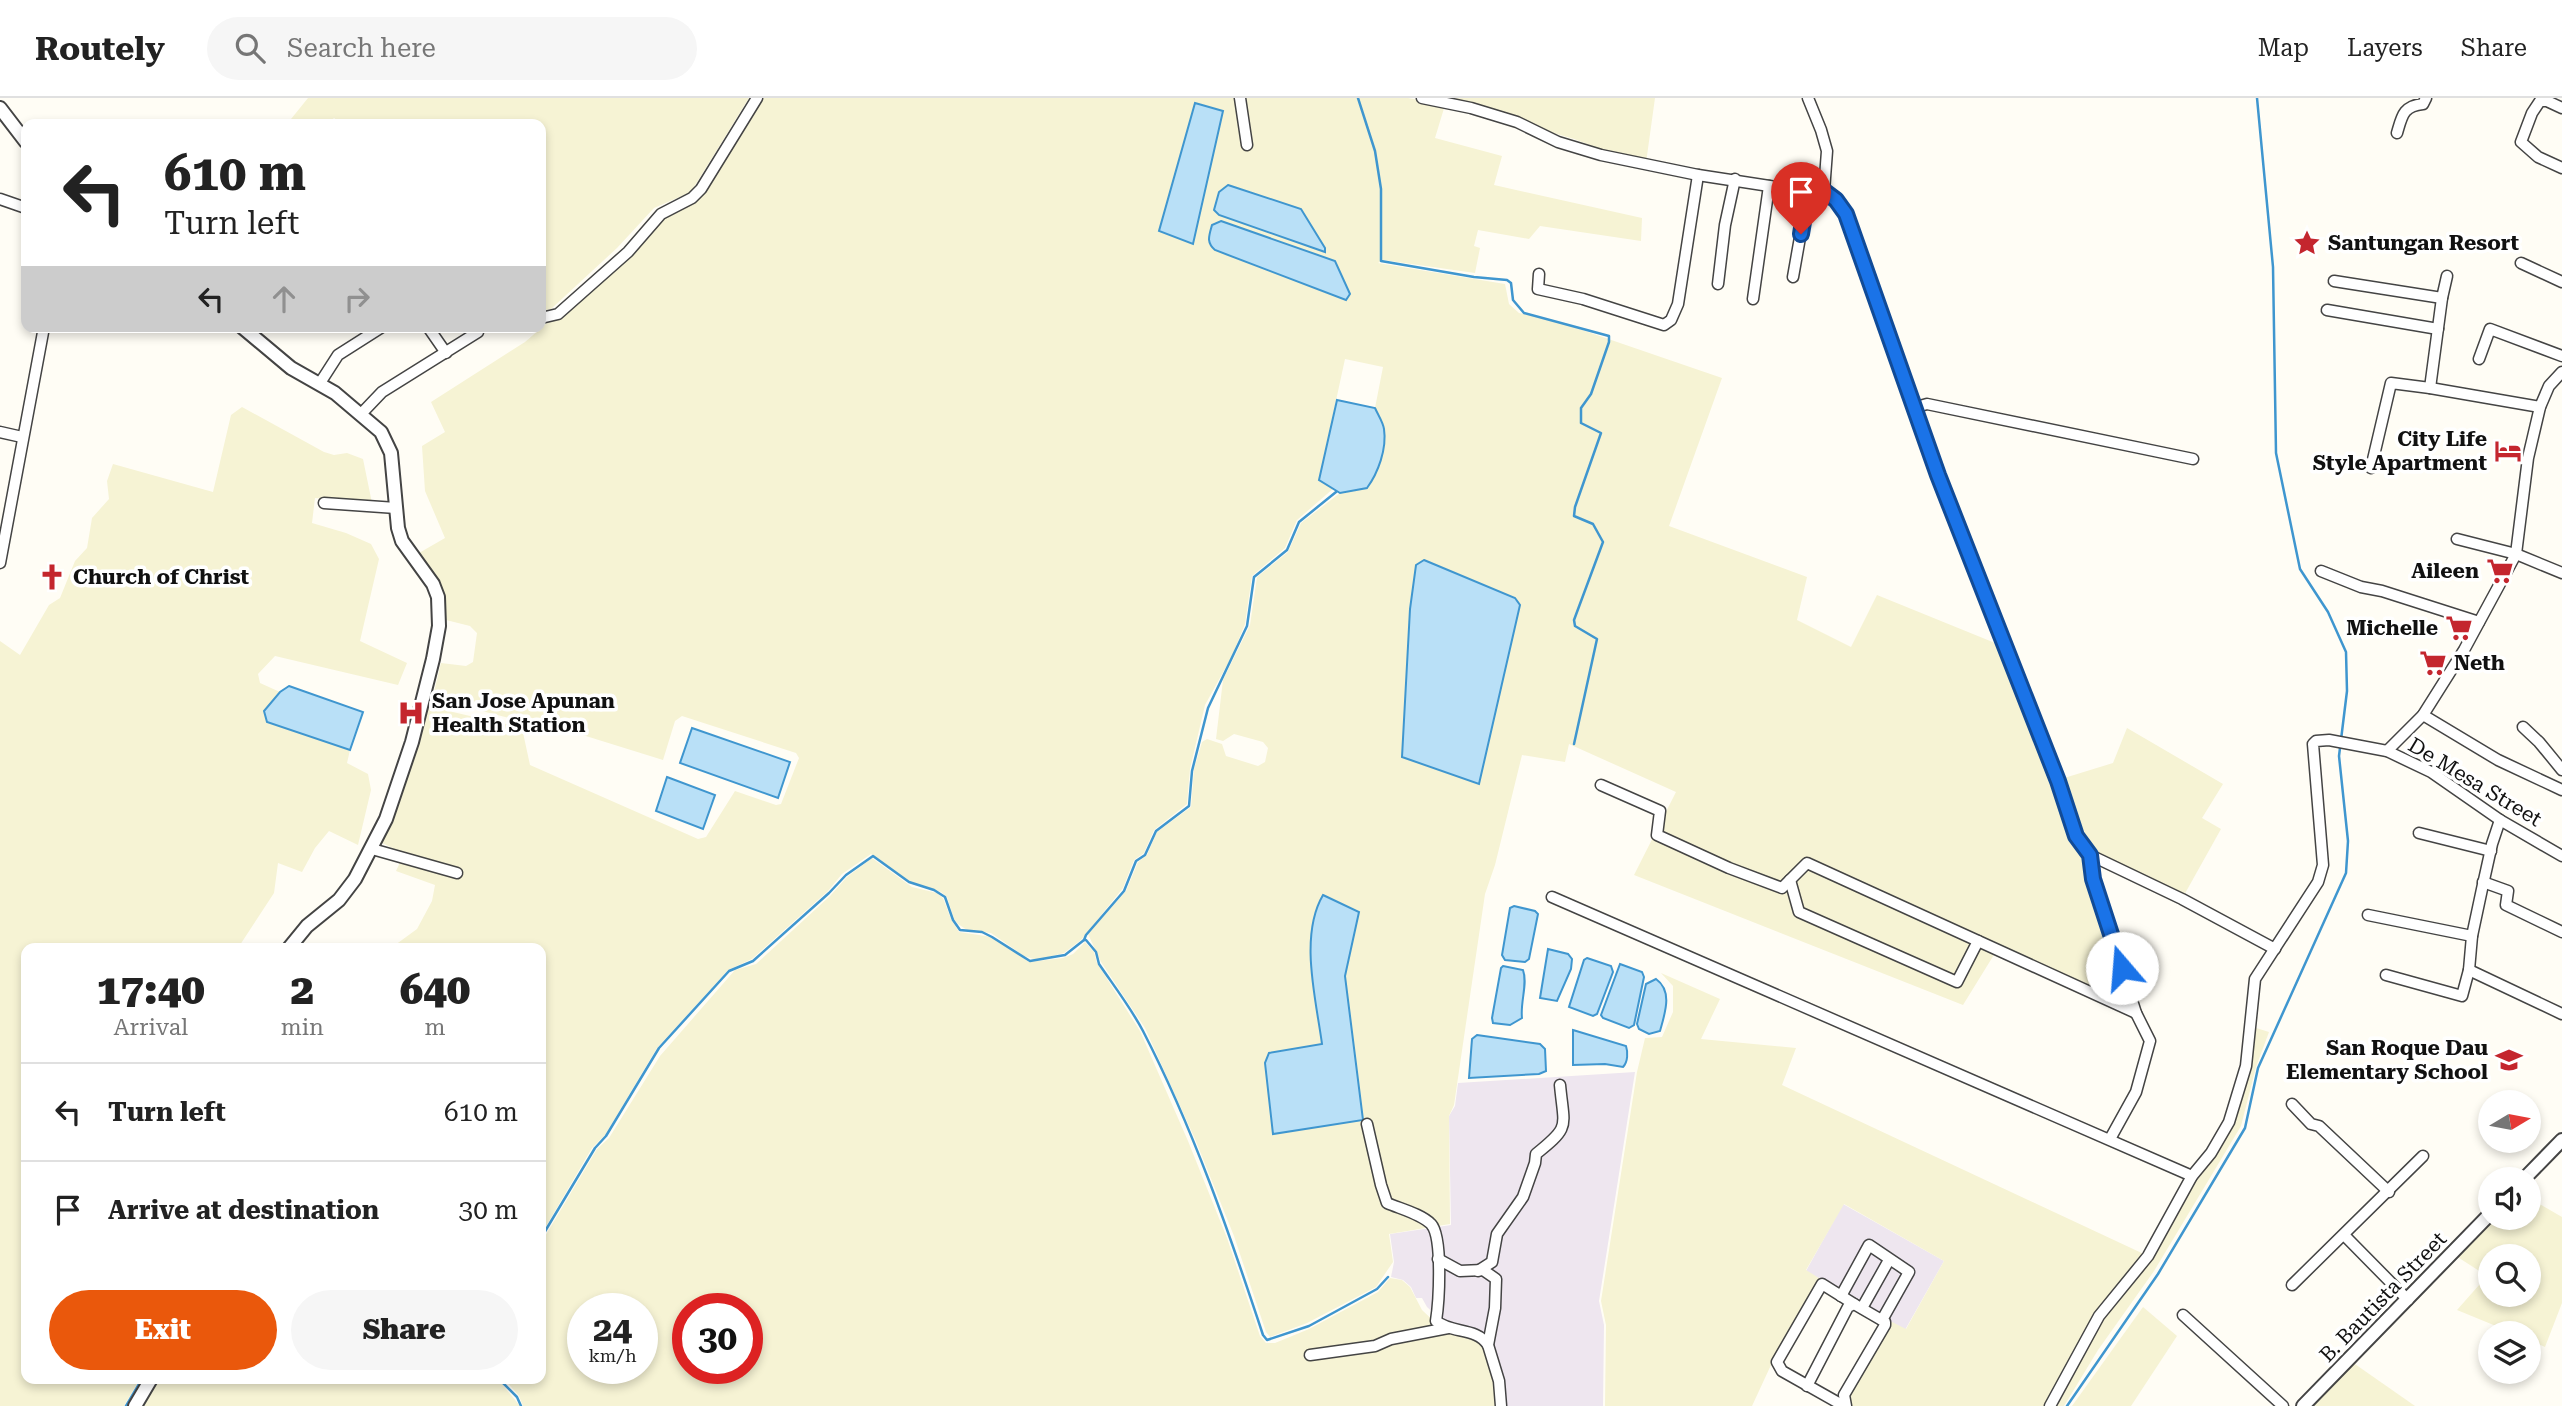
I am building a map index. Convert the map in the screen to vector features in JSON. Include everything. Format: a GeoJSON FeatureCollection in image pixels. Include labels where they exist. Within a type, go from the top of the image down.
{"type":"FeatureCollection","features":[{"type":"Feature","properties":{"kind":"street"},"geometry":{"type":"LineString","coordinates":[[546,317],[558,314],[628,252],[661,214],[692,198],[701,189],[757,98]]}},
{"type":"Feature","properties":{"kind":"street"},"geometry":{"type":"LineString","coordinates":[[1240,98],[1247,145]]}},
{"type":"Feature","properties":{"kind":"street"},"geometry":{"type":"LineString","coordinates":[[1422,98],[1471,108],[1517,122],[1558,142],[1601,155],[1698,175],[1808,192],[1824,191],[1836,200],[1846,214],[1913,408],[2058,781],[2076,836],[2090,855],[2182,899],[2275,949],[2255,979],[2246,1066],[2228,1122],[2211,1153],[2192,1176],[2148,1256],[2099,1316],[2050,1406]]}},
{"type":"Feature","properties":{"kind":"street"},"geometry":{"type":"LineString","coordinates":[[1808,98],[1827,151],[1824,191]]}},
{"type":"Feature","properties":{"kind":"street"},"geometry":{"type":"LineString","coordinates":[[2397,133],[2403,111],[2410,106],[2423,104],[2426,98]]}},
{"type":"Feature","properties":{"kind":"street"},"geometry":{"type":"LineString","coordinates":[[2562,108],[2547,101],[2540,101],[2532,113],[2521,142],[2538,156],[2562,168]]}},
{"type":"Feature","properties":{"kind":"street"},"geometry":{"type":"LineString","coordinates":[[0,108],[21,135]]}},
{"type":"Feature","properties":{"kind":"street"},"geometry":{"type":"LineString","coordinates":[[1539,274],[1538,289],[1583,299],[1664,325],[1671,320],[1678,304],[1698,175]]}},
{"type":"Feature","properties":{"kind":"street"},"geometry":{"type":"LineString","coordinates":[[1718,284],[1735,180]]}},
{"type":"Feature","properties":{"kind":"street"},"geometry":{"type":"LineString","coordinates":[[1753,299],[1769,186]]}},
{"type":"Feature","properties":{"kind":"street"},"geometry":{"type":"LineString","coordinates":[[1793,277],[1808,192]]}},
{"type":"Feature","properties":{"kind":"street"},"geometry":{"type":"LineString","coordinates":[[0,199],[21,206]]}},
{"type":"Feature","properties":{"kind":"street"},"geometry":{"type":"LineString","coordinates":[[2521,263],[2562,282]]}},
{"type":"Feature","properties":{"kind":"street"},"geometry":{"type":"LineString","coordinates":[[2430,388],[2447,276]]}},
{"type":"Feature","properties":{"kind":"street"},"geometry":{"type":"LineString","coordinates":[[2334,281],[2442,298]]}},
{"type":"Feature","properties":{"kind":"street"},"geometry":{"type":"LineString","coordinates":[[2327,310],[2438,329]]}},
{"type":"Feature","properties":{"kind":"street"},"geometry":{"type":"LineString","coordinates":[[2479,359],[2490,329],[2562,356]]}},
{"type":"Feature","properties":{"kind":"street"},"geometry":{"type":"LineString","coordinates":[[0,563],[43,333]]}},
{"type":"Feature","properties":{"kind":"street"},"geometry":{"type":"LineString","coordinates":[[249,333],[291,368],[320,383],[381,432],[391,453],[402,541],[433,584],[438,597],[439,626],[412,743],[386,819],[355,879],[339,900],[307,926],[293,943]]}},
{"type":"Feature","properties":{"kind":"street"},"geometry":{"type":"LineString","coordinates":[[320,383],[338,355],[373,333]]}},
{"type":"Feature","properties":{"kind":"street"},"geometry":{"type":"LineString","coordinates":[[432,333],[446,353]]}},
{"type":"Feature","properties":{"kind":"street"},"geometry":{"type":"LineString","coordinates":[[361,414],[382,391],[476,333]]}},
{"type":"Feature","properties":{"kind":"street"},"geometry":{"type":"LineString","coordinates":[[2387,751],[2423,715],[2516,554],[2528,458],[2540,407],[2549,386],[2561,375]]}},
{"type":"Feature","properties":{"kind":"street"},"geometry":{"type":"LineString","coordinates":[[2371,468],[2391,383],[2540,407]]}},
{"type":"Feature","properties":{"kind":"street"},"geometry":{"type":"LineString","coordinates":[[1913,408],[1927,404],[2193,459]]}},
{"type":"Feature","properties":{"kind":"street"},"geometry":{"type":"LineString","coordinates":[[0,432],[22,437]]}},
{"type":"Feature","properties":{"kind":"street"},"geometry":{"type":"LineString","coordinates":[[324,503],[396,508]]}},
{"type":"Feature","properties":{"kind":"street"},"geometry":{"type":"LineString","coordinates":[[2456,539],[2516,554],[2562,573]]}},
{"type":"Feature","properties":{"kind":"street"},"geometry":{"type":"LineString","coordinates":[[2321,571],[2361,587],[2392,594],[2479,622]]}},
{"type":"Feature","properties":{"kind":"street"},"geometry":{"type":"LineString","coordinates":[[2423,715],[2498,760],[2560,789],[2562,775]]}},
{"type":"Feature","properties":{"kind":"street"},"geometry":{"type":"LineString","coordinates":[[2523,727],[2562,769]]}},
{"type":"Feature","properties":{"kind":"street","name":"De Mesa Street"},"geometry":{"type":"LineString","coordinates":[[2275,949],[2318,882],[2323,865],[2313,744],[2316,741],[2329,740],[2387,751],[2431,772],[2500,820],[2562,856]]}},
{"type":"Feature","properties":{"kind":"street"},"geometry":{"type":"LineString","coordinates":[[1601,785],[1660,810],[1657,835],[1729,868],[1782,888],[1807,863],[2136,1013]]}},
{"type":"Feature","properties":{"kind":"street"},"geometry":{"type":"LineString","coordinates":[[2386,975],[2462,996],[2469,970],[2472,936],[2483,882],[2500,820]]}},
{"type":"Feature","properties":{"kind":"street"},"geometry":{"type":"LineString","coordinates":[[2419,833],[2491,851]]}},
{"type":"Feature","properties":{"kind":"street"},"geometry":{"type":"LineString","coordinates":[[372,849],[457,873]]}},
{"type":"Feature","properties":{"kind":"street"},"geometry":{"type":"LineString","coordinates":[[2090,855],[2093,879],[2136,1013],[2150,1041],[2136,1092],[2110,1139]]}},
{"type":"Feature","properties":{"kind":"street"},"geometry":{"type":"LineString","coordinates":[[1790,880],[1799,912],[1956,982],[1978,941]]}},
{"type":"Feature","properties":{"kind":"street"},"geometry":{"type":"LineString","coordinates":[[2483,882],[2508,891],[2506,905],[2562,932]]}},
{"type":"Feature","properties":{"kind":"street"},"geometry":{"type":"LineString","coordinates":[[1552,897],[2192,1176]]}},
{"type":"Feature","properties":{"kind":"street"},"geometry":{"type":"LineString","coordinates":[[2368,915],[2472,936]]}},
{"type":"Feature","properties":{"kind":"street"},"geometry":{"type":"LineString","coordinates":[[2469,970],[2562,1014]]}},
{"type":"Feature","properties":{"kind":"street"},"geometry":{"type":"LineString","coordinates":[[1478,1271],[1492,1262],[1497,1234],[1522,1197],[1536,1154],[1559,1135],[1564,1127],[1560,1085]]}},
{"type":"Feature","properties":{"kind":"street"},"geometry":{"type":"LineString","coordinates":[[2292,1104],[2389,1192]]}},
{"type":"Feature","properties":{"kind":"street"},"geometry":{"type":"LineString","coordinates":[[1367,1124],[1387,1203],[1429,1222],[1436,1230],[1436,1321],[1442,1326],[1477,1333],[1489,1345]]}},
{"type":"Feature","properties":{"kind":"street"},"geometry":{"type":"LineString","coordinates":[[2536,1167],[2562,1140]]}},
{"type":"Feature","properties":{"kind":"street"},"geometry":{"type":"LineString","coordinates":[[2292,1285],[2423,1156]]}},
{"type":"Feature","properties":{"kind":"street","name":"B. Bautista Street"},"geometry":{"type":"LineString","coordinates":[[2303,1406],[2478,1227]]}},
{"type":"Feature","properties":{"kind":"street"},"geometry":{"type":"LineString","coordinates":[[2344,1235],[2408,1300]]}},
{"type":"Feature","properties":{"kind":"street"},"geometry":{"type":"LineString","coordinates":[[1841,1296],[1869,1245],[1909,1272],[1882,1320]]}},
{"type":"Feature","properties":{"kind":"street"},"geometry":{"type":"LineString","coordinates":[[1438,1259],[1460,1271],[1483,1270],[1496,1279],[1497,1294],[1489,1345],[1499,1381],[1501,1406]]}},
{"type":"Feature","properties":{"kind":"street"},"geometry":{"type":"LineString","coordinates":[[1807,1386],[1849,1307],[1858,1306],[1889,1260]]}},
{"type":"Feature","properties":{"kind":"street"},"geometry":{"type":"LineString","coordinates":[[1822,1284],[1882,1320],[1885,1325],[1844,1395],[1845,1406],[1782,1371],[1777,1362],[1822,1284]]}},
{"type":"Feature","properties":{"kind":"street"},"geometry":{"type":"LineString","coordinates":[[2183,1315],[2283,1406]]}},
{"type":"Feature","properties":{"kind":"street"},"geometry":{"type":"LineString","coordinates":[[1310,1355],[1375,1346],[1391,1339],[1452,1327]]}},
{"type":"Feature","properties":{"kind":"street"},"geometry":{"type":"LineString","coordinates":[[135,1406],[148,1384]]}},
{"type":"Feature","properties":{"kind":"shaded area"},"geometry":{"type":"Polygon","coordinates":[[[308,98],[749,98],[691,192],[654,208],[617,248],[551,309],[546,310],[546,119],[291,119],[308,98]]]}},
{"type":"Feature","properties":{"kind":"shaded area"},"geometry":{"type":"Polygon","coordinates":[[[762,98],[1408,98],[1445,105],[1435,138],[1502,156],[1494,185],[1642,218],[1641,241],[1540,226],[1529,239],[1478,230],[1474,246],[1480,248],[1475,273],[1383,260],[1378,263],[1505,284],[1509,304],[1519,313],[1553,320],[1722,378],[1669,526],[1807,577],[1797,620],[1851,647],[1877,595],[2000,645],[2087,856],[2136,1007],[2000,945],[1963,1005],[1634,875],[1676,792],[1569,744],[1565,762],[1522,755],[1495,865],[1485,894],[1454,1105],[1449,1116],[1450,1224],[1389,1234],[1393,1262],[1376,1287],[1307,1323],[1270,1337],[1234,1236],[1195,1139],[1145,1028],[1101,962],[1088,934],[1126,891],[1138,862],[1147,855],[1157,832],[1191,807],[1194,769],[1202,742],[1207,739],[1222,744],[1226,756],[1258,766],[1265,762],[1268,748],[1263,742],[1234,734],[1223,741],[1216,739],[1223,680],[1250,625],[1257,577],[1288,552],[1301,523],[1340,493],[1366,488],[1384,430],[1375,408],[1383,367],[1345,359],[1319,479],[1334,488],[1297,520],[1285,548],[1252,576],[1245,624],[1232,656],[1205,705],[1190,769],[1187,804],[1154,830],[1144,853],[1134,860],[1123,888],[1081,940],[1064,953],[1037,960],[1024,956],[991,933],[967,930],[958,924],[947,897],[941,892],[910,882],[871,854],[842,874],[828,891],[752,959],[728,970],[657,1048],[605,1135],[592,1148],[546,1226],[546,943],[398,943],[417,929],[432,901],[435,885],[396,871],[403,856],[399,851],[380,842],[427,706],[522,728],[530,765],[698,839],[706,837],[735,791],[776,805],[781,804],[799,758],[796,753],[682,716],[675,721],[663,760],[528,718],[521,721],[435,699],[433,696],[441,663],[466,666],[473,662],[477,633],[470,626],[446,620],[441,591],[434,573],[419,553],[445,538],[425,491],[422,446],[445,432],[431,402],[535,333],[546,333],[546,324],[639,243],[658,223],[695,199],[722,163],[762,98]]]}},
{"type":"Feature","properties":{"kind":"shaded area"},"geometry":{"type":"Polygon","coordinates":[[[1433,98],[1655,98],[1646,163],[1630,160],[1574,139],[1433,98]]]}},
{"type":"Feature","properties":{"kind":"shaded area"},"geometry":{"type":"Polygon","coordinates":[[[242,407],[324,452],[334,455],[347,453],[363,459],[372,503],[315,498],[312,523],[371,544],[379,559],[360,641],[407,663],[398,685],[275,656],[258,674],[260,683],[280,692],[264,711],[267,722],[350,750],[347,763],[368,774],[371,790],[358,845],[329,831],[315,848],[302,872],[278,863],[274,893],[241,943],[21,943],[21,1384],[137,1384],[124,1406],[0,1406],[0,641],[20,655],[49,605],[60,598],[75,561],[87,548],[92,518],[109,499],[107,481],[113,464],[213,492],[231,415],[242,407]]]}},
{"type":"Feature","properties":{"kind":"shaded area"},"geometry":{"type":"Polygon","coordinates":[[[2127,728],[2223,784],[2202,818],[2221,829],[2183,897],[2092,852],[2079,835],[2061,779],[2113,763],[2127,728]]]}},
{"type":"Feature","properties":{"kind":"shaded area"},"geometry":{"type":"Polygon","coordinates":[[[872,858],[912,887],[937,893],[943,898],[959,932],[992,937],[1029,962],[1063,958],[1073,954],[1085,942],[1094,952],[1097,963],[1140,1031],[1188,1141],[1227,1238],[1260,1336],[1266,1343],[1275,1343],[1309,1329],[1378,1292],[1390,1278],[1402,1280],[1410,1287],[1422,1310],[1440,1327],[1482,1340],[1497,1382],[1498,1406],[523,1406],[519,1396],[508,1384],[546,1384],[546,1235],[597,1149],[609,1138],[660,1056],[735,970],[756,964],[847,877],[872,858]]]}},
{"type":"Feature","properties":{"kind":"shaded area"},"geometry":{"type":"Polygon","coordinates":[[[1661,973],[1720,999],[1701,1039],[1796,1048],[1782,1085],[2146,1255],[2119,1290],[2047,1406],[1849,1406],[1847,1397],[1890,1321],[1906,1329],[1944,1261],[1844,1204],[1806,1270],[1822,1280],[1771,1365],[1752,1406],[1605,1406],[1606,1325],[1601,1301],[1637,1072],[1645,1038],[1662,1037],[1673,1012],[1673,986],[1661,973]]]}},
{"type":"Feature","properties":{"kind":"shaded area"},"geometry":{"type":"Polygon","coordinates":[[[2253,1027],[2269,1032],[2256,1067],[2241,1126],[2154,1271],[2098,1350],[2064,1406],[2053,1406],[2101,1318],[2231,1124],[2253,1027]]]}},
{"type":"Feature","properties":{"kind":"shaded area"},"geometry":{"type":"Polygon","coordinates":[[[1635,1072],[1599,1301],[1604,1325],[1603,1406],[1502,1406],[1453,1325],[1439,1318],[1422,1298],[1416,1298],[1411,1287],[1403,1280],[1391,1277],[1394,1262],[1390,1234],[1451,1225],[1449,1116],[1455,1106],[1458,1083],[1635,1072]]]}},
{"type":"Feature","properties":{"kind":"shaded area"},"geometry":{"type":"Polygon","coordinates":[[[1843,1204],[1944,1261],[1905,1330],[1806,1271],[1843,1204]]]}},
{"type":"Feature","properties":{"kind":"shaded area"},"geometry":{"type":"Polygon","coordinates":[[[2541,1205],[2562,1217],[2562,1303],[2545,1347],[2541,1345],[2541,1321],[2484,1321],[2457,1310],[2478,1286],[2478,1307],[2541,1307],[2541,1244],[2478,1244],[2478,1270],[2456,1256],[2481,1230],[2541,1230],[2541,1205]]]}},
{"type":"Feature","properties":{"kind":"shaded area"},"geometry":{"type":"Polygon","coordinates":[[[2143,1307],[2177,1336],[2131,1406],[2072,1406],[2143,1307]]]}},
{"type":"Feature","properties":{"kind":"shaded area"},"geometry":{"type":"Polygon","coordinates":[[[2352,1362],[2415,1406],[2309,1406],[2352,1362]]]}},
{"type":"Feature","properties":{"kind":"shaded area"},"geometry":{"type":"Polygon","coordinates":[[[154,1384],[502,1384],[520,1406],[142,1406],[154,1384]]]}},
{"type":"Feature","properties":{"kind":"water"},"geometry":{"type":"Polygon","coordinates":[[[1195,103],[1223,111],[1193,244],[1159,231],[1195,103]]]}},
{"type":"Feature","properties":{"kind":"water"},"geometry":{"type":"Polygon","coordinates":[[[1228,185],[1301,209],[1325,252],[1219,215],[1214,210],[1219,192],[1228,185]]]}},
{"type":"Feature","properties":{"kind":"water"},"geometry":{"type":"Polygon","coordinates":[[[1221,221],[1335,261],[1350,294],[1346,300],[1215,250],[1210,244],[1209,236],[1212,225],[1221,221]]]}},
{"type":"Feature","properties":{"kind":"water"},"geometry":{"type":"Polygon","coordinates":[[[1337,400],[1375,408],[1383,424],[1385,437],[1381,460],[1367,488],[1340,493],[1319,480],[1337,400]]]}},
{"type":"Feature","properties":{"kind":"water"},"geometry":{"type":"Polygon","coordinates":[[[1424,560],[1515,598],[1520,605],[1479,784],[1402,757],[1410,609],[1416,565],[1424,560]]]}},
{"type":"Feature","properties":{"kind":"water"},"geometry":{"type":"Polygon","coordinates":[[[289,686],[363,712],[350,750],[267,722],[264,711],[280,692],[289,686]]]}},
{"type":"Feature","properties":{"kind":"water"},"geometry":{"type":"Polygon","coordinates":[[[692,728],[790,762],[778,798],[680,763],[692,728]]]}},
{"type":"Feature","properties":{"kind":"water"},"geometry":{"type":"Polygon","coordinates":[[[667,777],[715,795],[703,829],[656,811],[667,777]]]}},
{"type":"Feature","properties":{"kind":"water"},"geometry":{"type":"Polygon","coordinates":[[[1323,895],[1359,912],[1345,976],[1363,1120],[1273,1134],[1265,1063],[1269,1053],[1322,1044],[1313,988],[1311,948],[1316,911],[1323,895]]]}},
{"type":"Feature","properties":{"kind":"water"},"geometry":{"type":"Polygon","coordinates":[[[1514,906],[1538,914],[1529,959],[1525,962],[1505,960],[1502,955],[1510,908],[1514,906]]]}},
{"type":"Feature","properties":{"kind":"water"},"geometry":{"type":"Polygon","coordinates":[[[1548,949],[1568,954],[1572,959],[1571,969],[1557,1001],[1540,998],[1548,949]]]}},
{"type":"Feature","properties":{"kind":"water"},"geometry":{"type":"Polygon","coordinates":[[[1587,958],[1611,966],[1613,972],[1597,1014],[1593,1016],[1569,1007],[1584,960],[1587,958]]]}},
{"type":"Feature","properties":{"kind":"water"},"geometry":{"type":"Polygon","coordinates":[[[1620,964],[1642,972],[1644,977],[1634,1025],[1629,1028],[1601,1015],[1620,964]]]}},
{"type":"Feature","properties":{"kind":"water"},"geometry":{"type":"Polygon","coordinates":[[[1503,966],[1523,970],[1524,975],[1522,1018],[1510,1025],[1493,1023],[1492,1018],[1503,966]]]}},
{"type":"Feature","properties":{"kind":"water"},"geometry":{"type":"Polygon","coordinates":[[[1656,979],[1665,990],[1665,1010],[1660,1031],[1649,1034],[1639,1029],[1637,1024],[1646,984],[1656,979]]]}},
{"type":"Feature","properties":{"kind":"water"},"geometry":{"type":"Polygon","coordinates":[[[1573,1030],[1626,1046],[1625,1065],[1573,1065],[1573,1030]]]}},
{"type":"Feature","properties":{"kind":"water"},"geometry":{"type":"Polygon","coordinates":[[[1477,1035],[1540,1044],[1545,1049],[1546,1071],[1539,1074],[1469,1078],[1472,1039],[1477,1035]]]}},
{"type":"Feature","properties":{"kind":"waterway"},"geometry":{"type":"LineString","coordinates":[[1358,98],[1375,151],[1381,189],[1381,261],[1507,280],[1511,283],[1513,300],[1524,313],[1609,336],[1591,394],[1581,408],[1581,423],[1601,433],[1574,516],[1593,524],[1603,542],[1574,620],[1575,626],[1597,639],[1574,744]]}},
{"type":"Feature","properties":{"kind":"waterway"},"geometry":{"type":"LineString","coordinates":[[2067,1406],[2158,1274],[2245,1128],[2258,1068],[2346,873],[2348,841],[2339,756],[2347,691],[2346,652],[2328,612],[2300,569],[2276,453],[2273,267],[2257,98]]}},
{"type":"Feature","properties":{"kind":"waterway"},"geometry":{"type":"LineString","coordinates":[[1336,492],[1299,522],[1287,550],[1254,577],[1247,626],[1208,708],[1192,771],[1189,806],[1156,831],[1145,855],[1136,861],[1124,891],[1084,940],[1096,952],[1099,964],[1138,1022],[1178,1105],[1267,1340],[1309,1326],[1377,1289],[1388,1277]]}},
{"type":"Feature","properties":{"kind":"waterway"},"geometry":{"type":"LineString","coordinates":[[546,1230],[659,1048],[729,971],[753,961],[846,875],[873,856],[909,882],[934,890],[945,897],[953,920],[960,930],[982,932],[1030,961],[1065,955],[1084,940]]}},
{"type":"Feature","properties":{"kind":"waterway"},"geometry":{"type":"LineString","coordinates":[[126,1406],[139,1384]]}},
{"type":"Feature","properties":{"kind":"waterway"},"geometry":{"type":"LineString","coordinates":[[504,1384],[517,1397],[521,1406]]}},
{"type":"Feature","properties":{"kind":"place","name":"Santungan Resort"},"geometry":{"type":"Point","coordinates":[2307,243]}},
{"type":"Feature","properties":{"kind":"place","name":"City Life Style Apartment"},"geometry":{"type":"Point","coordinates":[2508,451]}},
{"type":"Feature","properties":{"kind":"place","name":"Aileen"},"geometry":{"type":"Point","coordinates":[2500,571]}},
{"type":"Feature","properties":{"kind":"place","name":"Church of Christ"},"geometry":{"type":"Point","coordinates":[52,577]}},
{"type":"Feature","properties":{"kind":"place","name":"Michelle"},"geometry":{"type":"Point","coordinates":[2459,628]}},
{"type":"Feature","properties":{"kind":"place","name":"Neth"},"geometry":{"type":"Point","coordinates":[2433,663]}},
{"type":"Feature","properties":{"kind":"place","name":"San Jose Apunan Health Station"},"geometry":{"type":"Point","coordinates":[411,713]}},
{"type":"Feature","properties":{"kind":"place","name":"San Roque Dau Elementary School"},"geometry":{"type":"Point","coordinates":[2509,1060]}},
{"type":"Feature","properties":{"kind":"route"},"geometry":{"type":"LineString","coordinates":[[1801,234],[1808,192],[1824,191],[1836,200],[1846,214],[1938,475],[2058,781],[2076,836],[2090,855],[2093,879],[2122,968]]}}]}
